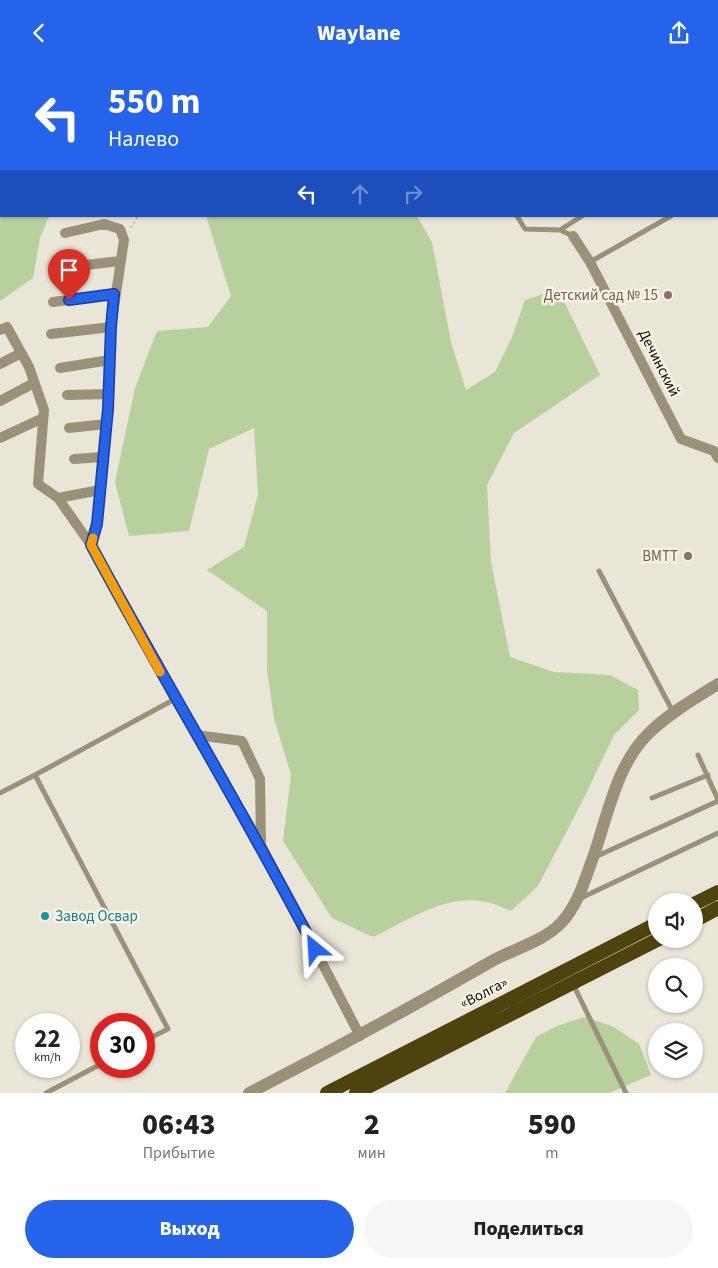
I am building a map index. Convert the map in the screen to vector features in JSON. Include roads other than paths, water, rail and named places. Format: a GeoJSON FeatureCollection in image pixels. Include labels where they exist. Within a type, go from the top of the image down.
{"type":"FeatureCollection","features":[{"type":"Feature","properties":{"kind":"highway"},"geometry":{"type":"LineString","coordinates":[[703,900],[718,892]]}},
{"type":"Feature","properties":{"kind":"highway"},"geometry":{"type":"LineString","coordinates":[[703,916],[718,908]]}},
{"type":"Feature","properties":{"kind":"highway","name":"«Волга»"},"geometry":{"type":"LineString","coordinates":[[328,1093],[648,928]]}},
{"type":"Feature","properties":{"kind":"highway","name":"«Волга»"},"geometry":{"type":"LineString","coordinates":[[356,1093],[648,945]]}},
{"type":"Feature","properties":{"kind":"street"},"geometry":{"type":"LineString","coordinates":[[65,233],[104,224],[120,229],[124,240],[114,294],[109,394],[97,524],[91,545]]}},
{"type":"Feature","properties":{"kind":"street","name":"Дечинский"},"geometry":{"type":"LineString","coordinates":[[573,236],[590,261],[681,439],[714,451],[718,458]]}},
{"type":"Feature","properties":{"kind":"street"},"geometry":{"type":"LineString","coordinates":[[60,268],[120,261]]}},
{"type":"Feature","properties":{"kind":"street"},"geometry":{"type":"LineString","coordinates":[[54,302],[114,294]]}},
{"type":"Feature","properties":{"kind":"street"},"geometry":{"type":"LineString","coordinates":[[0,330],[7,327],[21,353],[44,411],[38,484],[58,499],[91,545],[175,699],[261,845],[360,1036]]}},
{"type":"Feature","properties":{"kind":"street"},"geometry":{"type":"LineString","coordinates":[[51,334],[111,327]]}},
{"type":"Feature","properties":{"kind":"street"},"geometry":{"type":"LineString","coordinates":[[0,363],[21,353]]}},
{"type":"Feature","properties":{"kind":"street"},"geometry":{"type":"LineString","coordinates":[[60,368],[110,360]]}},
{"type":"Feature","properties":{"kind":"street"},"geometry":{"type":"LineString","coordinates":[[0,401],[34,383]]}},
{"type":"Feature","properties":{"kind":"street"},"geometry":{"type":"LineString","coordinates":[[67,395],[109,394]]}},
{"type":"Feature","properties":{"kind":"street"},"geometry":{"type":"LineString","coordinates":[[0,438],[43,419]]}},
{"type":"Feature","properties":{"kind":"street"},"geometry":{"type":"LineString","coordinates":[[69,428],[106,424]]}},
{"type":"Feature","properties":{"kind":"street"},"geometry":{"type":"LineString","coordinates":[[74,459],[102,457]]}},
{"type":"Feature","properties":{"kind":"street"},"geometry":{"type":"LineString","coordinates":[[58,499],[100,490]]}},
{"type":"Feature","properties":{"kind":"street"},"geometry":{"type":"LineString","coordinates":[[249,1093],[360,1036],[502,956],[546,935],[560,924],[576,900],[612,797],[626,764],[648,733],[673,712],[717,689]]}},
{"type":"Feature","properties":{"kind":"street"},"geometry":{"type":"LineString","coordinates":[[196,735],[242,741],[260,779],[261,845]]}},
{"type":"Feature","properties":{"kind":"lane","name":"Дечинский"},"geometry":{"type":"LineString","coordinates":[[518,217],[525,229],[560,230],[573,236]]}},
{"type":"Feature","properties":{"kind":"lane"},"geometry":{"type":"LineString","coordinates":[[560,230],[580,217]]}},
{"type":"Feature","properties":{"kind":"lane"},"geometry":{"type":"LineString","coordinates":[[590,261],[660,219]]}},
{"type":"Feature","properties":{"kind":"lane"},"geometry":{"type":"LineString","coordinates":[[600,571],[673,712]]}},
{"type":"Feature","properties":{"kind":"lane"},"geometry":{"type":"LineString","coordinates":[[0,793],[175,699]]}},
{"type":"Feature","properties":{"kind":"lane"},"geometry":{"type":"LineString","coordinates":[[592,858],[718,800],[698,755]]}},
{"type":"Feature","properties":{"kind":"lane"},"geometry":{"type":"LineString","coordinates":[[35,775],[168,1029],[155,1036]]}},
{"type":"Feature","properties":{"kind":"lane"},"geometry":{"type":"LineString","coordinates":[[652,798],[708,775]]}},
{"type":"Feature","properties":{"kind":"lane"},"geometry":{"type":"LineString","coordinates":[[576,900],[718,833]]}},
{"type":"Feature","properties":{"kind":"lane"},"geometry":{"type":"LineString","coordinates":[[573,983],[626,1093]]}},
{"type":"Feature","properties":{"kind":"lane"},"geometry":{"type":"LineString","coordinates":[[46,1093],[90,1070]]}},
{"type":"Feature","properties":{"kind":"place","name":"Детский сад № 15"},"geometry":{"type":"Point","coordinates":[668,295]}},
{"type":"Feature","properties":{"kind":"place","name":"ВМТТ"},"geometry":{"type":"Point","coordinates":[688,556]}},
{"type":"Feature","properties":{"kind":"place","name":"Завод Освар"},"geometry":{"type":"Point","coordinates":[45,916]}}]}
